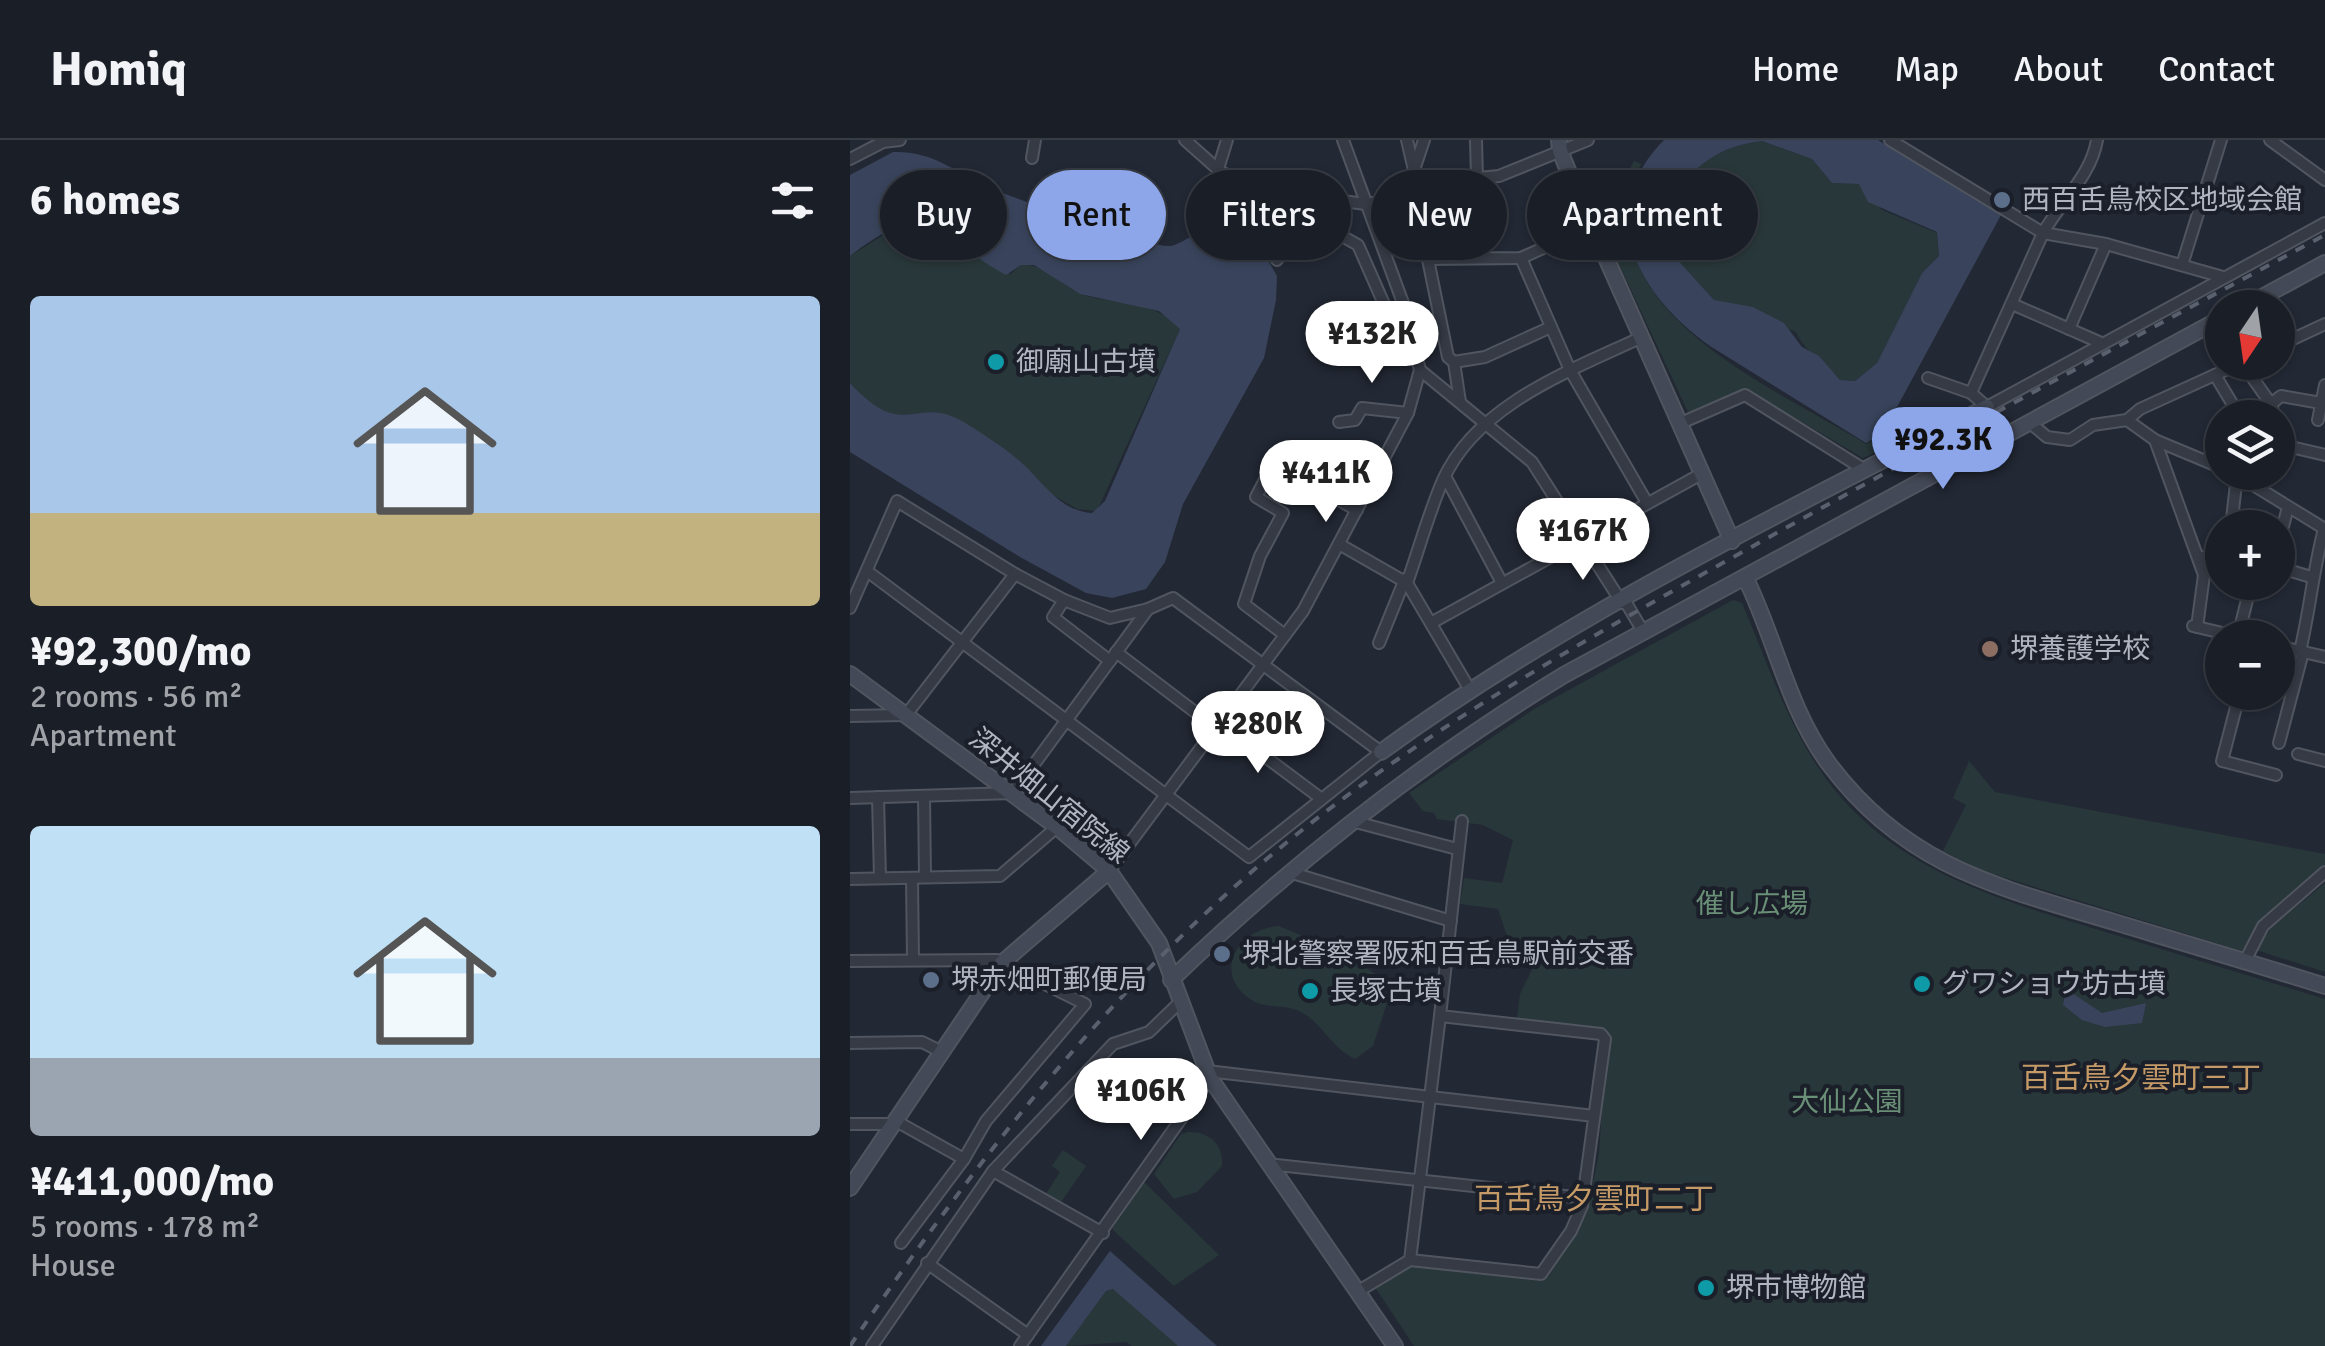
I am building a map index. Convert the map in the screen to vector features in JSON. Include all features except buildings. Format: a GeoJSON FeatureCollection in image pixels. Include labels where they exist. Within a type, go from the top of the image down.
{"type":"FeatureCollection","features":[{"type":"Feature","properties":{"kind":"street"},"geometry":{"type":"LineString","coordinates":[[850,158],[884,141],[900,140]]}},
{"type":"Feature","properties":{"kind":"street"},"geometry":{"type":"LineString","coordinates":[[1032,158],[1035,140]]}},
{"type":"Feature","properties":{"kind":"street"},"geometry":{"type":"LineString","coordinates":[[1184,140],[1218,169],[1227,140]]}},
{"type":"Feature","properties":{"kind":"street"},"geometry":{"type":"LineString","coordinates":[[850,1188],[1002,962],[1109,871],[1286,635],[1408,414],[1420,370],[1403,303],[1343,140]]}},
{"type":"Feature","properties":{"kind":"street"},"geometry":{"type":"LineString","coordinates":[[1407,140],[1414,168]]}},
{"type":"Feature","properties":{"kind":"street"},"geometry":{"type":"LineString","coordinates":[[1414,168],[1424,140]]}},
{"type":"Feature","properties":{"kind":"street"},"geometry":{"type":"LineString","coordinates":[[1476,140],[1478,170]]}},
{"type":"Feature","properties":{"kind":"street"},"geometry":{"type":"LineString","coordinates":[[1507,172],[1560,146],[1588,140]]}},
{"type":"Feature","properties":{"kind":"street"},"geometry":{"type":"LineString","coordinates":[[1890,140],[2044,232],[2106,244],[2224,278]]}},
{"type":"Feature","properties":{"kind":"street"},"geometry":{"type":"LineString","coordinates":[[1971,393],[2044,232],[2060,202],[2082,179],[2094,158],[2097,140]]}},
{"type":"Feature","properties":{"kind":"street"},"geometry":{"type":"LineString","coordinates":[[2182,266],[2221,140]]}},
{"type":"Feature","properties":{"kind":"street"},"geometry":{"type":"LineString","coordinates":[[2270,140],[2325,180]]}},
{"type":"Feature","properties":{"kind":"street"},"geometry":{"type":"LineString","coordinates":[[1560,146],[1570,170]]}},
{"type":"Feature","properties":{"kind":"street"},"geometry":{"type":"LineString","coordinates":[[1351,202],[1371,203]]}},
{"type":"Feature","properties":{"kind":"street"},"geometry":{"type":"LineString","coordinates":[[866,571],[1250,857],[1319,797],[1470,690],[1732,541],[2325,223]]}},
{"type":"Feature","properties":{"kind":"street"},"geometry":{"type":"LineString","coordinates":[[1351,240],[1358,244],[1394,329],[1415,351]]}},
{"type":"Feature","properties":{"kind":"street"},"geometry":{"type":"LineString","coordinates":[[2069,330],[2106,244]]}},
{"type":"Feature","properties":{"kind":"street"},"geometry":{"type":"LineString","coordinates":[[1507,258],[1527,255]]}},
{"type":"Feature","properties":{"kind":"street"},"geometry":{"type":"LineString","coordinates":[[1521,258],[1570,370],[1646,501]]}},
{"type":"Feature","properties":{"kind":"street"},"geometry":{"type":"LineString","coordinates":[[1430,260],[1460,402]]}},
{"type":"Feature","properties":{"kind":"street"},"geometry":{"type":"LineString","coordinates":[[1607,260],[1732,541]]}},
{"type":"Feature","properties":{"kind":"street"},"geometry":{"type":"LineString","coordinates":[[2274,290],[2325,262]]}},
{"type":"Feature","properties":{"kind":"street"},"geometry":{"type":"LineString","coordinates":[[2012,304],[2100,342]]}},
{"type":"Feature","properties":{"kind":"street"},"geometry":{"type":"LineString","coordinates":[[2295,338],[2325,324]]}},
{"type":"Feature","properties":{"kind":"street"},"geometry":{"type":"LineString","coordinates":[[1454,362],[1485,357],[1551,327]]}},
{"type":"Feature","properties":{"kind":"street"},"geometry":{"type":"LineString","coordinates":[[1171,980],[1288,872],[1350,821],[1491,719],[2205,327]]}},
{"type":"Feature","properties":{"kind":"street"},"geometry":{"type":"LineString","coordinates":[[1378,643],[1445,476],[1485,422],[1570,370],[1642,337]]}},
{"type":"Feature","properties":{"kind":"street"},"geometry":{"type":"LineString","coordinates":[[1420,370],[1532,462],[1578,540],[1644,633]]}},
{"type":"Feature","properties":{"kind":"street"},"geometry":{"type":"LineString","coordinates":[[1928,378],[1971,393],[1987,407]]}},
{"type":"Feature","properties":{"kind":"street"},"geometry":{"type":"LineString","coordinates":[[2029,422],[2046,438],[2070,440],[2093,425],[2127,420],[2140,409],[2205,380]]}},
{"type":"Feature","properties":{"kind":"street"},"geometry":{"type":"LineString","coordinates":[[2318,420],[2325,386]]}},
{"type":"Feature","properties":{"kind":"street"},"geometry":{"type":"LineString","coordinates":[[1681,423],[1745,395],[1865,470]]}},
{"type":"Feature","properties":{"kind":"street"},"geometry":{"type":"LineString","coordinates":[[2276,400],[2282,396],[2321,404]]}},
{"type":"Feature","properties":{"kind":"street"},"geometry":{"type":"LineString","coordinates":[[1339,422],[1356,420],[1362,408],[1369,406],[1408,414]]}},
{"type":"Feature","properties":{"kind":"street"},"geometry":{"type":"LineString","coordinates":[[2127,420],[2155,440],[2205,461]]}},
{"type":"Feature","properties":{"kind":"street"},"geometry":{"type":"LineString","coordinates":[[2155,440],[2204,575],[2195,627],[2205,629]]}},
{"type":"Feature","properties":{"kind":"street"},"geometry":{"type":"LineString","coordinates":[[2295,448],[2325,455]]}},
{"type":"Feature","properties":{"kind":"street"},"geometry":{"type":"LineString","coordinates":[[1269,472],[1256,497],[1283,513],[1260,556],[1244,604],[1286,635]]}},
{"type":"Feature","properties":{"kind":"street"},"geometry":{"type":"LineString","coordinates":[[1431,623],[1702,473]]}},
{"type":"Feature","properties":{"kind":"street"},"geometry":{"type":"LineString","coordinates":[[1445,476],[1502,583]]}},
{"type":"Feature","properties":{"kind":"street"},"geometry":{"type":"LineString","coordinates":[[1308,483],[1357,510]]}},
{"type":"Feature","properties":{"kind":"street"},"geometry":{"type":"LineString","coordinates":[[2261,490],[2324,529],[2311,577],[2312,603],[2302,651],[2279,742]]}},
{"type":"Feature","properties":{"kind":"street"},"geometry":{"type":"LineString","coordinates":[[850,608],[896,500],[1015,574],[1110,618],[1173,598],[1381,752]]}},
{"type":"Feature","properties":{"kind":"street"},"geometry":{"type":"LineString","coordinates":[[1339,544],[1406,581],[1470,690]]}},
{"type":"Feature","properties":{"kind":"street"},"geometry":{"type":"LineString","coordinates":[[2198,556],[2205,557]]}},
{"type":"Feature","properties":{"kind":"street"},"geometry":{"type":"LineString","coordinates":[[2295,572],[2311,577]]}},
{"type":"Feature","properties":{"kind":"street"},"geometry":{"type":"LineString","coordinates":[[850,716],[906,715],[1015,574]]}},
{"type":"Feature","properties":{"kind":"street"},"geometry":{"type":"LineString","coordinates":[[1746,577],[1791,698],[1809,733],[1862,803],[1907,841],[1977,881],[2325,986]]}},
{"type":"Feature","properties":{"kind":"street"},"geometry":{"type":"LineString","coordinates":[[1064,600],[1053,618],[1319,797]]}},
{"type":"Feature","properties":{"kind":"street"},"geometry":{"type":"LineString","coordinates":[[850,798],[1013,793],[1148,608]]}},
{"type":"Feature","properties":{"kind":"street"},"geometry":{"type":"LineString","coordinates":[[2295,650],[2325,657]]}},
{"type":"Feature","properties":{"kind":"street","name":"深井畑山宿院線"},"geometry":{"type":"LineString","coordinates":[[850,674],[1013,793],[1109,871],[1156,936],[1178,1004],[1208,1075],[1395,1346]]}},
{"type":"Feature","properties":{"kind":"street"},"geometry":{"type":"LineString","coordinates":[[2235,710],[2222,761],[2276,774]]}},
{"type":"Feature","properties":{"kind":"street"},"geometry":{"type":"LineString","coordinates":[[2298,754],[2325,761]]}},
{"type":"Feature","properties":{"kind":"street"},"geometry":{"type":"LineString","coordinates":[[924,796],[926,878]]}},
{"type":"Feature","properties":{"kind":"street"},"geometry":{"type":"LineString","coordinates":[[878,797],[880,878]]}},
{"type":"Feature","properties":{"kind":"street"},"geometry":{"type":"LineString","coordinates":[[1350,821],[1457,849]]}},
{"type":"Feature","properties":{"kind":"street"},"geometry":{"type":"LineString","coordinates":[[1410,1260],[1462,821]]}},
{"type":"Feature","properties":{"kind":"street"},"geometry":{"type":"LineString","coordinates":[[850,879],[1000,876],[1057,827]]}},
{"type":"Feature","properties":{"kind":"street"},"geometry":{"type":"LineString","coordinates":[[1288,872],[1451,921]]}},
{"type":"Feature","properties":{"kind":"street"},"geometry":{"type":"LineString","coordinates":[[2245,962],[2262,926],[2325,872]]}},
{"type":"Feature","properties":{"kind":"street"},"geometry":{"type":"LineString","coordinates":[[912,878],[913,960]]}},
{"type":"Feature","properties":{"kind":"street"},"geometry":{"type":"LineString","coordinates":[[850,960],[1002,962],[1085,1004],[986,1121],[964,1159],[901,1243]]}},
{"type":"Feature","properties":{"kind":"street"},"geometry":{"type":"LineString","coordinates":[[872,1346],[993,1172],[1113,1044],[1149,1032],[1178,1004]]}},
{"type":"Feature","properties":{"kind":"street"},"geometry":{"type":"LineString","coordinates":[[1357,1292],[1410,1260],[1541,1274],[1571,1231],[1584,1198],[1604,1039],[1601,1034],[1440,1016]]}},
{"type":"Feature","properties":{"kind":"street"},"geometry":{"type":"LineString","coordinates":[[850,1043],[922,1042],[942,1052]]}},
{"type":"Feature","properties":{"kind":"street"},"geometry":{"type":"LineString","coordinates":[[1020,1346],[1103,1233],[1208,1075],[1594,1116]]}},
{"type":"Feature","properties":{"kind":"street"},"geometry":{"type":"LineString","coordinates":[[850,1124],[894,1123],[964,1159]]}},
{"type":"Feature","properties":{"kind":"street"},"geometry":{"type":"LineString","coordinates":[[1268,1164],[1584,1198]]}},
{"type":"Feature","properties":{"kind":"street"},"geometry":{"type":"LineString","coordinates":[[993,1172],[1103,1233]]}},
{"type":"Feature","properties":{"kind":"street"},"geometry":{"type":"LineString","coordinates":[[928,1263],[1028,1335]]}},
{"type":"Feature","properties":{"kind":"green space"},"geometry":{"type":"Polygon","coordinates":[[[1762,141],[1812,159],[1832,183],[1859,184],[1882,210],[1937,233],[1939,256],[1922,273],[1877,363],[1855,381],[1840,380],[1809,351],[1796,332],[1714,300],[1678,260],[1758,260],[1758,170],[1696,170],[1734,147],[1762,141]]]}},
{"type":"Feature","properties":{"kind":"green space"},"geometry":{"type":"Polygon","coordinates":[[[1634,161],[1642,164],[1638,170],[1629,170],[1634,161]]]}},
{"type":"Feature","properties":{"kind":"green space"},"geometry":{"type":"Polygon","coordinates":[[[880,237],[880,260],[984,260],[1011,274],[1020,265],[1029,265],[1084,295],[1160,313],[1180,329],[1097,511],[1077,509],[1044,490],[1024,466],[938,412],[890,416],[872,407],[850,383],[850,256],[880,237]]]}},
{"type":"Feature","properties":{"kind":"green space"},"geometry":{"type":"Polygon","coordinates":[[[1617,260],[1638,260],[1650,286],[1677,320],[1712,350],[1866,444],[1884,433],[1899,407],[1926,429],[1863,458],[1748,390],[1688,412],[1617,260]]]}},
{"type":"Feature","properties":{"kind":"green space","name":"大仙公園"},"geometry":{"type":"Polygon","coordinates":[[[1733,600],[1742,603],[1789,716],[1813,759],[1856,813],[1888,840],[1923,863],[2000,898],[2325,999],[2325,1346],[1414,1346],[1375,1287],[1410,1266],[1539,1281],[1549,1276],[1587,1213],[1599,1153],[1607,1031],[1517,1018],[1520,994],[1535,964],[1504,950],[1509,942],[1498,909],[1460,904],[1464,878],[1502,883],[1513,840],[1483,825],[1437,819],[1434,813],[1423,811],[1409,793],[1534,709],[1733,600]]]}},
{"type":"Feature","properties":{"kind":"green space"},"geometry":{"type":"Polygon","coordinates":[[[1969,761],[1995,792],[2325,854],[2325,864],[2258,924],[2242,951],[1983,871],[1943,851],[1966,805],[1953,798],[1969,761]]]}},
{"type":"Feature","properties":{"kind":"green space"},"geometry":{"type":"Polygon","coordinates":[[[2325,883],[2325,972],[2256,950],[2272,927],[2325,883]]]}},
{"type":"Feature","properties":{"kind":"green space"},"geometry":{"type":"Polygon","coordinates":[[[1279,926],[1307,938],[1324,957],[1355,961],[1393,985],[1373,1046],[1355,1059],[1303,1013],[1256,1002],[1238,988],[1232,976],[1235,953],[1253,934],[1279,926]]]}},
{"type":"Feature","properties":{"kind":"green space"},"geometry":{"type":"Polygon","coordinates":[[[1188,1132],[1213,1140],[1220,1151],[1222,1166],[1197,1192],[1174,1199],[1154,1174],[1181,1134],[1188,1132]]]}},
{"type":"Feature","properties":{"kind":"green space"},"geometry":{"type":"Polygon","coordinates":[[[1063,1150],[1086,1166],[1059,1205],[1044,1197],[1060,1172],[1052,1166],[1063,1150]]]}},
{"type":"Feature","properties":{"kind":"green space"},"geometry":{"type":"Polygon","coordinates":[[[1144,1182],[1219,1255],[1174,1286],[1112,1229],[1144,1182]]]}},
{"type":"Feature","properties":{"kind":"green space"},"geometry":{"type":"Polygon","coordinates":[[[1114,1289],[1178,1346],[1132,1346],[1126,1342],[1066,1346],[1106,1291],[1114,1289]]]}},
{"type":"Feature","properties":{"kind":"water"},"geometry":{"type":"Polygon","coordinates":[[[1664,140],[1878,140],[2001,215],[1883,433],[1866,443],[1710,346],[1662,303],[1637,260],[1678,260],[1714,300],[1753,307],[1784,323],[1802,347],[1819,356],[1840,380],[1855,381],[1877,363],[1922,273],[1939,256],[1937,232],[1868,202],[1859,184],[1832,183],[1812,159],[1762,141],[1734,147],[1696,170],[1641,170],[1664,140]]]}},
{"type":"Feature","properties":{"kind":"water"},"geometry":{"type":"Polygon","coordinates":[[[893,152],[931,158],[955,170],[880,170],[880,236],[850,256],[850,175],[893,152]]]}},
{"type":"Feature","properties":{"kind":"water"},"geometry":{"type":"Polygon","coordinates":[[[1007,195],[1027,202],[1027,260],[1166,260],[1166,246],[1186,240],[1186,260],[1268,260],[1277,276],[1264,358],[1183,504],[1165,562],[1146,589],[1112,598],[1086,593],[850,452],[850,383],[885,411],[898,415],[935,412],[967,424],[1018,459],[1071,507],[1092,513],[1105,501],[1180,329],[1159,311],[1080,294],[1034,265],[1021,265],[1006,275],[982,260],[1007,260],[1007,195]]]}},
{"type":"Feature","properties":{"kind":"water"},"geometry":{"type":"Polygon","coordinates":[[[2066,989],[2102,1013],[2146,1003],[2142,1023],[2105,1027],[2082,1020],[2063,1005],[2066,989]]]}},
{"type":"Feature","properties":{"kind":"water"},"geometry":{"type":"Polygon","coordinates":[[[1110,1251],[1217,1346],[1178,1346],[1113,1289],[1106,1291],[1066,1346],[1041,1346],[1110,1251]]]}},
{"type":"Feature","properties":{"kind":"railway"},"geometry":{"type":"LineString","coordinates":[[850,1346],[931,1230],[1061,1064],[1208,911],[1333,806],[1466,714],[1604,630],[2325,235]]}},
{"type":"Feature","properties":{"kind":"place","name":"西百舌鳥校区地域会館"},"geometry":{"type":"Point","coordinates":[2002,200]}},
{"type":"Feature","properties":{"kind":"place","name":"御廟山古墳"},"geometry":{"type":"Point","coordinates":[996,362]}},
{"type":"Feature","properties":{"kind":"place","name":"堺養護学校"},"geometry":{"type":"Point","coordinates":[1990,649]}},
{"type":"Feature","properties":{"kind":"place","name":"堺北警察署阪和百舌鳥駅前交番"},"geometry":{"type":"Point","coordinates":[1222,954]}},
{"type":"Feature","properties":{"kind":"place","name":"堺赤畑町郵便局"},"geometry":{"type":"Point","coordinates":[931,980]}},
{"type":"Feature","properties":{"kind":"place","name":"グワショウ坊古墳"},"geometry":{"type":"Point","coordinates":[1922,984]}},
{"type":"Feature","properties":{"kind":"place","name":"長塚古墳"},"geometry":{"type":"Point","coordinates":[1310,991]}},
{"type":"Feature","properties":{"kind":"place","name":"堺市博物館"},"geometry":{"type":"Point","coordinates":[1706,1288]}},
{"type":"Feature","properties":{"kind":"district","name":"百舌鳥夕雲町三丁"},"geometry":{"type":"Point","coordinates":[2141,1078]}},
{"type":"Feature","properties":{"kind":"district","name":"百舌鳥夕雲町二丁"},"geometry":{"type":"Point","coordinates":[1594,1199]}},
{"type":"Feature","properties":{"kind":"park label","name":"催し広場"},"geometry":{"type":"Point","coordinates":[1752,904]}}]}
